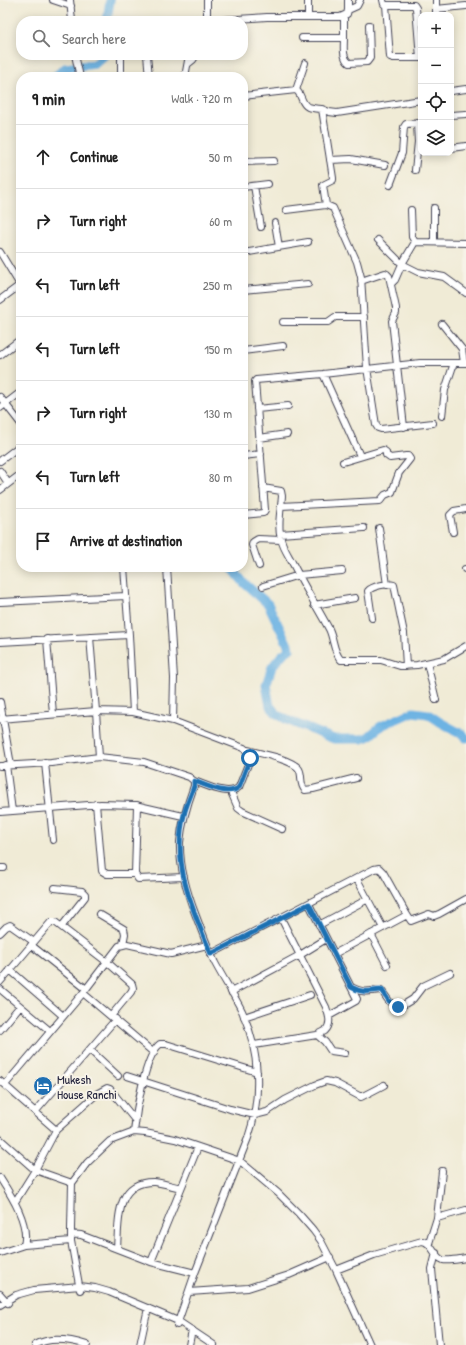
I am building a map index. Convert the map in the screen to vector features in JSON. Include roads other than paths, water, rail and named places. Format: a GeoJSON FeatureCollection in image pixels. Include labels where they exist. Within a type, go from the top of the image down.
{"type":"FeatureCollection","features":[{"type":"Feature","properties":{"kind":"street"},"geometry":{"type":"LineString","coordinates":[[53,0],[71,3],[72,16]]}},
{"type":"Feature","properties":{"kind":"street"},"geometry":{"type":"LineString","coordinates":[[207,0],[207,16]]}},
{"type":"Feature","properties":{"kind":"street"},"geometry":{"type":"LineString","coordinates":[[308,0],[308,16]]}},
{"type":"Feature","properties":{"kind":"street"},"geometry":{"type":"LineString","coordinates":[[348,0],[348,10],[347,14],[344,16],[345,56],[347,62],[367,62],[370,58],[369,25]]}},
{"type":"Feature","properties":{"kind":"street"},"geometry":{"type":"LineString","coordinates":[[348,10],[357,6],[360,0]]}},
{"type":"Feature","properties":{"kind":"street"},"geometry":{"type":"LineString","coordinates":[[436,0],[436,12],[466,6]]}},
{"type":"Feature","properties":{"kind":"street"},"geometry":{"type":"LineString","coordinates":[[418,58],[390,57],[384,2],[410,5],[416,8],[420,48]]}},
{"type":"Feature","properties":{"kind":"street"},"geometry":{"type":"LineString","coordinates":[[248,18],[344,16]]}},
{"type":"Feature","properties":{"kind":"street"},"geometry":{"type":"LineString","coordinates":[[302,38],[344,38]]}},
{"type":"Feature","properties":{"kind":"street"},"geometry":{"type":"LineString","coordinates":[[76,60],[78,72]]}},
{"type":"Feature","properties":{"kind":"street"},"geometry":{"type":"LineString","coordinates":[[121,60],[121,72]]}},
{"type":"Feature","properties":{"kind":"street"},"geometry":{"type":"LineString","coordinates":[[147,60],[149,72]]}},
{"type":"Feature","properties":{"kind":"street"},"geometry":{"type":"LineString","coordinates":[[186,72],[188,60]]}},
{"type":"Feature","properties":{"kind":"street"},"geometry":{"type":"LineString","coordinates":[[188,64],[194,60]]}},
{"type":"Feature","properties":{"kind":"street"},"geometry":{"type":"LineString","coordinates":[[296,90],[305,63]]}},
{"type":"Feature","properties":{"kind":"street"},"geometry":{"type":"LineString","coordinates":[[454,91],[466,89]]}},
{"type":"Feature","properties":{"kind":"street"},"geometry":{"type":"LineString","coordinates":[[248,95],[296,90]]}},
{"type":"Feature","properties":{"kind":"street"},"geometry":{"type":"LineString","coordinates":[[296,90],[306,106],[333,113],[418,100]]}},
{"type":"Feature","properties":{"kind":"street"},"geometry":{"type":"LineString","coordinates":[[322,109],[333,180],[323,185],[326,205]]}},
{"type":"Feature","properties":{"kind":"street"},"geometry":{"type":"LineString","coordinates":[[454,115],[466,114]]}},
{"type":"Feature","properties":{"kind":"street"},"geometry":{"type":"LineString","coordinates":[[390,185],[402,153],[404,127],[406,124],[418,123]]}},
{"type":"Feature","properties":{"kind":"street"},"geometry":{"type":"LineString","coordinates":[[415,170],[418,142]]}},
{"type":"Feature","properties":{"kind":"street"},"geometry":{"type":"LineString","coordinates":[[454,148],[466,146]]}},
{"type":"Feature","properties":{"kind":"street"},"geometry":{"type":"LineString","coordinates":[[330,160],[351,159],[385,165]]}},
{"type":"Feature","properties":{"kind":"street"},"geometry":{"type":"LineString","coordinates":[[248,162],[274,161]]}},
{"type":"Feature","properties":{"kind":"street"},"geometry":{"type":"LineString","coordinates":[[248,187],[268,184]]}},
{"type":"Feature","properties":{"kind":"street"},"geometry":{"type":"LineString","coordinates":[[254,186],[261,227]]}},
{"type":"Feature","properties":{"kind":"street"},"geometry":{"type":"LineString","coordinates":[[286,210],[326,205],[334,208],[356,262],[361,281],[367,368],[376,425],[378,428],[404,427],[433,423]]}},
{"type":"Feature","properties":{"kind":"street"},"geometry":{"type":"LineString","coordinates":[[434,208],[434,242]]}},
{"type":"Feature","properties":{"kind":"street"},"geometry":{"type":"LineString","coordinates":[[411,210],[412,237],[415,242]]}},
{"type":"Feature","properties":{"kind":"street"},"geometry":{"type":"LineString","coordinates":[[275,223],[279,246]]}},
{"type":"Feature","properties":{"kind":"street"},"geometry":{"type":"LineString","coordinates":[[378,240],[402,264],[418,272],[444,277],[466,293]]}},
{"type":"Feature","properties":{"kind":"street"},"geometry":{"type":"LineString","coordinates":[[248,251],[308,242]]}},
{"type":"Feature","properties":{"kind":"street"},"geometry":{"type":"LineString","coordinates":[[391,284],[395,280],[402,264],[415,242]]}},
{"type":"Feature","properties":{"kind":"street"},"geometry":{"type":"LineString","coordinates":[[415,242],[466,243]]}},
{"type":"Feature","properties":{"kind":"street"},"geometry":{"type":"LineString","coordinates":[[0,252],[16,277]]}},
{"type":"Feature","properties":{"kind":"street"},"geometry":{"type":"LineString","coordinates":[[361,281],[385,273],[389,276],[396,308],[396,313],[392,321],[404,427]]}},
{"type":"Feature","properties":{"kind":"street"},"geometry":{"type":"LineString","coordinates":[[248,290],[308,284]]}},
{"type":"Feature","properties":{"kind":"street"},"geometry":{"type":"LineString","coordinates":[[0,300],[16,289]]}},
{"type":"Feature","properties":{"kind":"street"},"geometry":{"type":"LineString","coordinates":[[283,322],[325,322],[331,321],[335,318],[364,317]]}},
{"type":"Feature","properties":{"kind":"street"},"geometry":{"type":"LineString","coordinates":[[248,514],[263,513],[265,510],[256,380],[425,362],[465,363],[462,349],[442,324]]}},
{"type":"Feature","properties":{"kind":"street"},"geometry":{"type":"LineString","coordinates":[[0,355],[16,343]]}},
{"type":"Feature","properties":{"kind":"street"},"geometry":{"type":"LineString","coordinates":[[248,350],[283,346]]}},
{"type":"Feature","properties":{"kind":"street"},"geometry":{"type":"LineString","coordinates":[[442,416],[445,390],[454,363]]}},
{"type":"Feature","properties":{"kind":"street"},"geometry":{"type":"LineString","coordinates":[[323,374],[360,456]]}},
{"type":"Feature","properties":{"kind":"street"},"geometry":{"type":"LineString","coordinates":[[3,406],[16,396]]}},
{"type":"Feature","properties":{"kind":"street"},"geometry":{"type":"LineString","coordinates":[[0,397],[3,406],[16,419]]}},
{"type":"Feature","properties":{"kind":"street"},"geometry":{"type":"LineString","coordinates":[[257,409],[288,406]]}},
{"type":"Feature","properties":{"kind":"street"},"geometry":{"type":"LineString","coordinates":[[259,438],[287,434]]}},
{"type":"Feature","properties":{"kind":"street"},"geometry":{"type":"LineString","coordinates":[[0,461],[16,449]]}},
{"type":"Feature","properties":{"kind":"street"},"geometry":{"type":"LineString","coordinates":[[281,506],[380,501],[385,495],[392,492],[399,472],[410,459],[408,456],[388,458],[383,450],[343,462]]}},
{"type":"Feature","properties":{"kind":"street"},"geometry":{"type":"LineString","coordinates":[[248,455],[260,454]]}},
{"type":"Feature","properties":{"kind":"street"},"geometry":{"type":"LineString","coordinates":[[0,471],[8,483]]}},
{"type":"Feature","properties":{"kind":"street"},"geometry":{"type":"LineString","coordinates":[[0,490],[16,477]]}},
{"type":"Feature","properties":{"kind":"street"},"geometry":{"type":"LineString","coordinates":[[263,488],[280,491],[282,496],[280,537],[314,605],[333,638],[335,652],[341,660],[381,660],[400,666],[406,666],[444,659],[466,646]]}},
{"type":"Feature","properties":{"kind":"street"},"geometry":{"type":"LineString","coordinates":[[453,532],[450,515],[454,511],[466,510]]}},
{"type":"Feature","properties":{"kind":"street"},"geometry":{"type":"LineString","coordinates":[[259,566],[252,545],[253,542],[258,539],[364,528]]}},
{"type":"Feature","properties":{"kind":"street"},"geometry":{"type":"LineString","coordinates":[[379,528],[387,585]]}},
{"type":"Feature","properties":{"kind":"street"},"geometry":{"type":"LineString","coordinates":[[263,586],[299,575],[342,571]]}},
{"type":"Feature","properties":{"kind":"street"},"geometry":{"type":"LineString","coordinates":[[124,572],[133,712]]}},
{"type":"Feature","properties":{"kind":"street"},"geometry":{"type":"LineString","coordinates":[[167,572],[174,678],[173,721]]}},
{"type":"Feature","properties":{"kind":"street"},"geometry":{"type":"LineString","coordinates":[[372,618],[368,591],[371,588],[392,584],[395,587],[405,639],[406,666]]}},
{"type":"Feature","properties":{"kind":"street"},"geometry":{"type":"LineString","coordinates":[[0,602],[126,596]]}},
{"type":"Feature","properties":{"kind":"street"},"geometry":{"type":"LineString","coordinates":[[314,605],[355,598]]}},
{"type":"Feature","properties":{"kind":"street"},"geometry":{"type":"LineString","coordinates":[[0,642],[129,635]]}},
{"type":"Feature","properties":{"kind":"street"},"geometry":{"type":"LineString","coordinates":[[90,637],[99,757]]}},
{"type":"Feature","properties":{"kind":"street"},"geometry":{"type":"LineString","coordinates":[[47,639],[53,714]]}},
{"type":"Feature","properties":{"kind":"street"},"geometry":{"type":"LineString","coordinates":[[427,663],[436,700]]}},
{"type":"Feature","properties":{"kind":"street"},"geometry":{"type":"LineString","coordinates":[[0,702],[12,811]]}},
{"type":"Feature","properties":{"kind":"street"},"geometry":{"type":"LineString","coordinates":[[1,718],[96,711],[133,712],[173,721],[247,750],[293,764],[300,771],[301,784],[305,790],[356,778]]}},
{"type":"Feature","properties":{"kind":"street"},"geometry":{"type":"LineString","coordinates":[[6,765],[45,763],[99,757],[144,762],[189,777],[194,781],[231,792],[235,791],[239,787],[247,766],[250,754],[247,750]]}},
{"type":"Feature","properties":{"kind":"street"},"geometry":{"type":"LineString","coordinates":[[45,763],[53,840]]}},
{"type":"Feature","properties":{"kind":"street"},"geometry":{"type":"LineString","coordinates":[[177,1323],[195,1273],[240,1161],[255,1115],[257,1094],[257,1072],[254,1046],[244,1017],[207,945],[190,903],[184,876],[180,843],[183,816],[194,786],[194,781]]}},
{"type":"Feature","properties":{"kind":"street"},"geometry":{"type":"LineString","coordinates":[[231,792],[238,808],[242,811],[282,830]]}},
{"type":"Feature","properties":{"kind":"street"},"geometry":{"type":"LineString","coordinates":[[0,812],[96,804],[137,806],[183,816]]}},
{"type":"Feature","properties":{"kind":"street"},"geometry":{"type":"LineString","coordinates":[[96,804],[102,871],[107,874],[135,874]]}},
{"type":"Feature","properties":{"kind":"street"},"geometry":{"type":"LineString","coordinates":[[137,806],[135,874],[138,879],[184,876]]}},
{"type":"Feature","properties":{"kind":"street"},"geometry":{"type":"LineString","coordinates":[[211,954],[374,869],[379,868],[383,872],[407,915],[412,921],[426,915],[430,914],[434,916],[444,912],[466,899]]}},
{"type":"Feature","properties":{"kind":"street"},"geometry":{"type":"LineString","coordinates":[[357,879],[383,928]]}},
{"type":"Feature","properties":{"kind":"street"},"geometry":{"type":"LineString","coordinates":[[55,888],[82,891],[85,894],[85,897],[62,926]]}},
{"type":"Feature","properties":{"kind":"street"},"geometry":{"type":"LineString","coordinates":[[319,925],[368,899]]}},
{"type":"Feature","properties":{"kind":"street"},"geometry":{"type":"LineString","coordinates":[[309,904],[356,996],[356,1001],[330,1016]]}},
{"type":"Feature","properties":{"kind":"street"},"geometry":{"type":"LineString","coordinates":[[56,1130],[36,1111],[2,1083],[64,1016],[122,944],[125,934],[124,929],[99,914]]}},
{"type":"Feature","properties":{"kind":"street"},"geometry":{"type":"LineString","coordinates":[[334,954],[407,915]]}},
{"type":"Feature","properties":{"kind":"street"},"geometry":{"type":"LineString","coordinates":[[254,1046],[317,1035],[327,1029],[330,1023],[330,1016],[322,997],[281,918]]}},
{"type":"Feature","properties":{"kind":"street"},"geometry":{"type":"LineString","coordinates":[[0,982],[51,922],[55,922],[62,926],[132,984],[133,988],[90,1050],[36,1111]]}},
{"type":"Feature","properties":{"kind":"street"},"geometry":{"type":"LineString","coordinates":[[0,933],[10,925],[154,1053]]}},
{"type":"Feature","properties":{"kind":"street"},"geometry":{"type":"LineString","coordinates":[[371,934],[386,965]]}},
{"type":"Feature","properties":{"kind":"street"},"geometry":{"type":"LineString","coordinates":[[231,992],[300,955],[326,939]]}},
{"type":"Feature","properties":{"kind":"street"},"geometry":{"type":"LineString","coordinates":[[122,944],[171,954],[207,945]]}},
{"type":"Feature","properties":{"kind":"street"},"geometry":{"type":"LineString","coordinates":[[10,970],[64,1016]]}},
{"type":"Feature","properties":{"kind":"street"},"geometry":{"type":"LineString","coordinates":[[351,987],[368,992],[381,989],[394,1006],[400,1007],[415,997],[423,986],[450,973]]}},
{"type":"Feature","properties":{"kind":"street"},"geometry":{"type":"LineString","coordinates":[[0,989],[50,1031]]}},
{"type":"Feature","properties":{"kind":"street"},"geometry":{"type":"LineString","coordinates":[[244,1017],[310,995]]}},
{"type":"Feature","properties":{"kind":"street"},"geometry":{"type":"LineString","coordinates":[[0,1030],[20,1006]]}},
{"type":"Feature","properties":{"kind":"street"},"geometry":{"type":"LineString","coordinates":[[317,1035],[325,1042],[331,1051],[345,1052]]}},
{"type":"Feature","properties":{"kind":"street"},"geometry":{"type":"LineString","coordinates":[[134,1132],[143,1080],[159,1044],[166,1044],[257,1072]]}},
{"type":"Feature","properties":{"kind":"street"},"geometry":{"type":"LineString","coordinates":[[90,1050],[118,1076]]}},
{"type":"Feature","properties":{"kind":"street"},"geometry":{"type":"LineString","coordinates":[[128,1076],[230,1109],[255,1115],[263,1114],[300,1092],[326,1081],[335,1083],[361,1097],[384,1085]]}},
{"type":"Feature","properties":{"kind":"street"},"geometry":{"type":"LineString","coordinates":[[15,1202],[36,1170],[56,1130],[98,1093],[107,1088],[110,1089],[135,1120]]}},
{"type":"Feature","properties":{"kind":"street"},"geometry":{"type":"LineString","coordinates":[[80,1288],[71,1241],[72,1183],[87,1163],[104,1146],[118,1137],[134,1132],[166,1137],[240,1161],[266,1182],[299,1214],[317,1235],[330,1258],[370,1345]]}},
{"type":"Feature","properties":{"kind":"street"},"geometry":{"type":"LineString","coordinates":[[0,1140],[36,1170],[72,1183]]}},
{"type":"Feature","properties":{"kind":"street"},"geometry":{"type":"LineString","coordinates":[[151,1262],[198,1147]]}},
{"type":"Feature","properties":{"kind":"street"},"geometry":{"type":"LineString","coordinates":[[429,1243],[437,1218],[442,1171]]}},
{"type":"Feature","properties":{"kind":"street"},"geometry":{"type":"LineString","coordinates":[[0,1178],[15,1202],[25,1239],[24,1245]]}},
{"type":"Feature","properties":{"kind":"street"},"geometry":{"type":"LineString","coordinates":[[117,1248],[121,1203],[127,1192],[133,1188],[154,1182],[181,1188]]}},
{"type":"Feature","properties":{"kind":"street"},"geometry":{"type":"LineString","coordinates":[[437,1218],[466,1210]]}},
{"type":"Feature","properties":{"kind":"street"},"geometry":{"type":"LineString","coordinates":[[71,1234],[81,1235],[151,1262],[195,1273]]}},
{"type":"Feature","properties":{"kind":"street"},"geometry":{"type":"LineString","coordinates":[[0,1253],[24,1245],[71,1241]]}},
{"type":"Feature","properties":{"kind":"street"},"geometry":{"type":"LineString","coordinates":[[336,1270],[374,1255],[422,1241],[429,1243],[438,1257],[443,1260],[466,1258]]}},
{"type":"Feature","properties":{"kind":"street"},"geometry":{"type":"LineString","coordinates":[[436,1253],[432,1269],[439,1345]]}},
{"type":"Feature","properties":{"kind":"street"},"geometry":{"type":"LineString","coordinates":[[188,1292],[248,1288],[289,1275],[330,1258]]}},
{"type":"Feature","properties":{"kind":"street"},"geometry":{"type":"LineString","coordinates":[[0,1309],[20,1293],[34,1290],[95,1288],[109,1292],[177,1323],[214,1345]]}},
{"type":"Feature","properties":{"kind":"street"},"geometry":{"type":"LineString","coordinates":[[0,1294],[7,1302]]}},
{"type":"Feature","properties":{"kind":"street"},"geometry":{"type":"LineString","coordinates":[[0,1305],[7,1302]]}},
{"type":"Feature","properties":{"kind":"street"},"geometry":{"type":"LineString","coordinates":[[140,1345],[148,1310]]}},
{"type":"Feature","properties":{"kind":"street"},"geometry":{"type":"LineString","coordinates":[[189,1345],[191,1331]]}},
{"type":"Feature","properties":{"kind":"street"},"geometry":{"type":"LineString","coordinates":[[191,1331],[208,1345]]}},
{"type":"Feature","properties":{"kind":"street"},"geometry":{"type":"LineString","coordinates":[[35,1345],[46,1340],[87,1345]]}},
{"type":"Feature","properties":{"kind":"waterway"},"geometry":{"type":"LineString","coordinates":[[108,16],[110,0]]}},
{"type":"Feature","properties":{"kind":"waterway"},"geometry":{"type":"LineString","coordinates":[[60,72],[65,68],[95,64],[99,60]]}},
{"type":"Feature","properties":{"kind":"waterway"},"geometry":{"type":"LineString","coordinates":[[235,572],[244,583],[268,604],[290,649],[282,655],[272,667],[266,685],[270,706],[277,714],[287,720],[334,739],[362,739],[368,737],[381,726],[413,712],[428,714],[462,734],[466,738]]}},
{"type":"Feature","properties":{"kind":"place","name":"Mukesh House Ranchi"},"geometry":{"type":"Point","coordinates":[43,1086]}}]}
